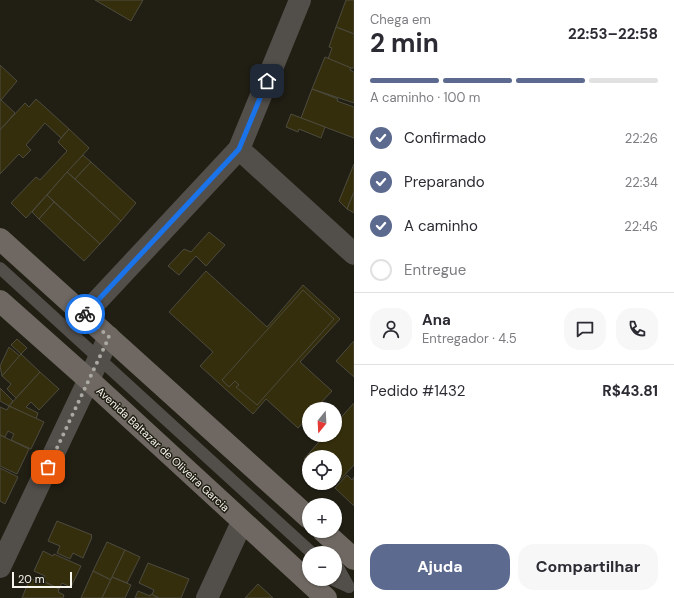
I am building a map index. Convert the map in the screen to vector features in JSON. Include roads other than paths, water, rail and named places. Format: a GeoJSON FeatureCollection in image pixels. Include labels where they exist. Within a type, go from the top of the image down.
{"type":"FeatureCollection","features":[{"type":"Feature","properties":{"kind":"main road"},"geometry":{"type":"LineString","coordinates":[[0,239],[302,512]]}},
{"type":"Feature","properties":{"kind":"main road","name":"Avenida Baltazar de Oliveira Garcia"},"geometry":{"type":"LineString","coordinates":[[0,301],[90,381],[279,557],[326,598]]}},
{"type":"Feature","properties":{"kind":"main road"},"geometry":{"type":"LineString","coordinates":[[331,538],[354,559]]}},
{"type":"Feature","properties":{"kind":"street"},"geometry":{"type":"LineString","coordinates":[[84,315],[239,149],[300,0]]}},
{"type":"Feature","properties":{"kind":"street"},"geometry":{"type":"LineString","coordinates":[[239,149],[354,254]]}},
{"type":"Feature","properties":{"kind":"street"},"geometry":{"type":"LineString","coordinates":[[0,567],[90,381],[109,337]]}},
{"type":"Feature","properties":{"kind":"street"},"geometry":{"type":"LineString","coordinates":[[207,598],[242,522]]}},
{"type":"Feature","properties":{"kind":"lane"},"geometry":{"type":"LineString","coordinates":[[0,268],[304,546]]}},
{"type":"Feature","properties":{"kind":"lane"},"geometry":{"type":"LineString","coordinates":[[279,557],[302,567]]}},
{"type":"Feature","properties":{"kind":"lane"},"geometry":{"type":"LineString","coordinates":[[342,574],[351,589]]}},
{"type":"Feature","properties":{"kind":"lane"},"geometry":{"type":"LineString","coordinates":[[342,581],[351,589]]}},
{"type":"Feature","properties":{"kind":"lane"},"geometry":{"type":"LineString","coordinates":[[342,584],[351,589]]}}]}
